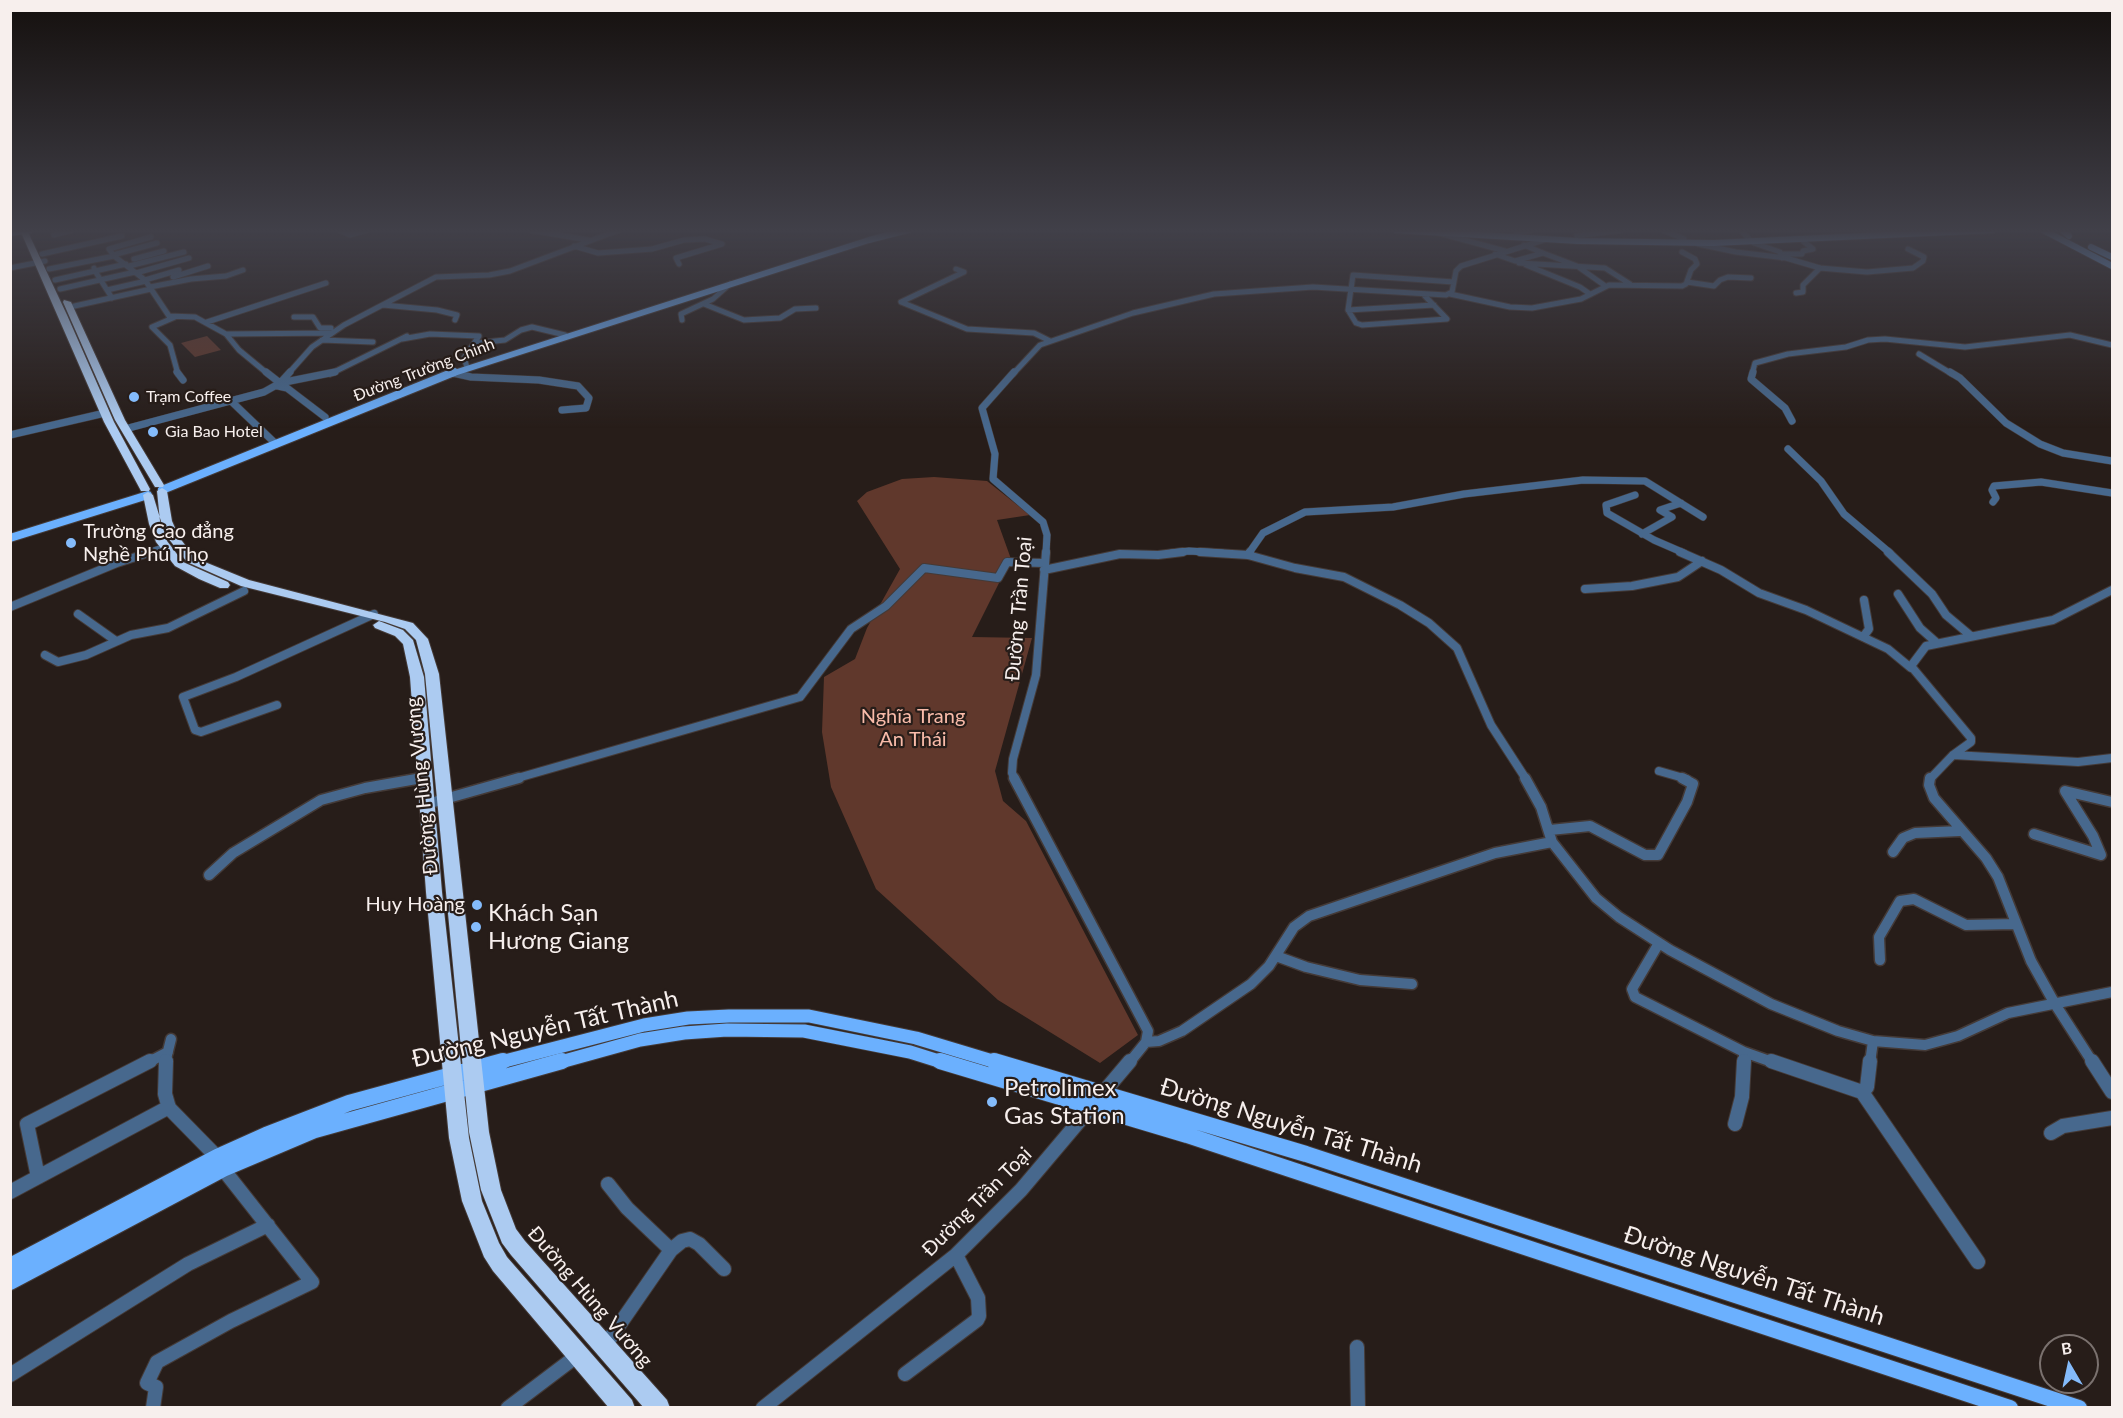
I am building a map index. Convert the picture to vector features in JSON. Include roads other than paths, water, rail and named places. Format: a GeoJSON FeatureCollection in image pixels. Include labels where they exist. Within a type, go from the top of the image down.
{"type":"FeatureCollection","features":[{"type":"Feature","properties":{"kind":"highway","name":"Đường Hùng Vương"},"geometry":{"type":"LineString","coordinates":[[56,296],[116,437],[153,490],[155,524],[166,547],[179,564],[202,577],[244,591],[409,626],[426,646],[432,674],[479,1132],[491,1191],[509,1236],[659,1407]]}},
{"type":"Feature","properties":{"kind":"highway","name":"Đường Hùng Vương"},"geometry":{"type":"LineString","coordinates":[[64,296],[174,538],[191,560],[213,572],[245,583],[367,617],[399,633],[412,650],[417,677],[424,777],[459,1138],[472,1201],[491,1250],[624,1407]]}},
{"type":"Feature","properties":{"kind":"main road","name":"Đường Trường Chinh"},"geometry":{"type":"LineString","coordinates":[[273,442],[325,417],[466,365],[557,332],[674,296]]}},
{"type":"Feature","properties":{"kind":"main road","name":"Đường Trường Chinh"},"geometry":{"type":"LineString","coordinates":[[10,538],[153,490],[453,373],[466,365],[691,296]]}},
{"type":"Feature","properties":{"kind":"main road","name":"Đường Trường Chinh"},"geometry":{"type":"LineString","coordinates":[[10,532],[153,490]]}},
{"type":"Feature","properties":{"kind":"main road","name":"Đường Nguyễn Tất Thành"},"geometry":{"type":"LineString","coordinates":[[10,1282],[86,1234],[227,1160],[349,1103],[473,1068],[644,1025],[688,1018],[808,1016],[885,1030],[1091,1107],[1304,1172],[2010,1407]]}},
{"type":"Feature","properties":{"kind":"main road","name":"Đường Nguyễn Tất Thành"},"geometry":{"type":"LineString","coordinates":[[255,1147],[349,1119],[640,1040],[684,1033],[804,1031],[880,1045],[1102,1094],[1306,1154],[2079,1407]]}},
{"type":"Feature","properties":{"kind":"main road","name":"Đường Nguyễn Tất Thành"},"geometry":{"type":"LineString","coordinates":[[10,1266],[86,1234]]}},
{"type":"Feature","properties":{"kind":"street"},"geometry":{"type":"LineString","coordinates":[[70,307],[117,296]]}},
{"type":"Feature","properties":{"kind":"street"},"geometry":{"type":"LineString","coordinates":[[156,296],[168,316],[195,317],[226,334],[239,350],[278,385],[287,387],[325,417]]}},
{"type":"Feature","properties":{"kind":"street"},"geometry":{"type":"LineString","coordinates":[[207,322],[286,296]]}},
{"type":"Feature","properties":{"kind":"street"},"geometry":{"type":"LineString","coordinates":[[278,385],[312,347],[340,328],[398,296]]}},
{"type":"Feature","properties":{"kind":"street"},"geometry":{"type":"LineString","coordinates":[[682,320],[680,315],[682,313],[718,296]]}},
{"type":"Feature","properties":{"kind":"street"},"geometry":{"type":"LineString","coordinates":[[913,296],[901,302],[967,328],[1034,333],[1050,341]]}},
{"type":"Feature","properties":{"kind":"street","name":"Đường Trần Toại"},"geometry":{"type":"LineString","coordinates":[[763,1407],[956,1255],[1021,1190],[1146,1042],[1148,1031],[1012,773],[1013,759],[1036,675],[1047,535],[1042,522],[993,479],[995,454],[982,408],[1036,348],[1050,341],[1133,313],[1205,296]]}},
{"type":"Feature","properties":{"kind":"street"},"geometry":{"type":"LineString","coordinates":[[1349,296],[1348,310],[1356,323],[1362,325],[1447,319],[1425,296]]}},
{"type":"Feature","properties":{"kind":"street","name":"Đường Trần Toại"},"geometry":{"type":"LineString","coordinates":[[1460,296],[1517,308],[1564,303],[1586,296]]}},
{"type":"Feature","properties":{"kind":"street"},"geometry":{"type":"LineString","coordinates":[[383,304],[437,310],[457,315],[455,320]]}},
{"type":"Feature","properties":{"kind":"street"},"geometry":{"type":"LineString","coordinates":[[704,304],[744,320],[782,317],[795,309],[816,308]]}},
{"type":"Feature","properties":{"kind":"street"},"geometry":{"type":"LineString","coordinates":[[1348,310],[1434,305]]}},
{"type":"Feature","properties":{"kind":"street"},"geometry":{"type":"LineString","coordinates":[[174,317],[152,327],[170,345],[176,371],[183,380]]}},
{"type":"Feature","properties":{"kind":"street"},"geometry":{"type":"LineString","coordinates":[[294,317],[313,317],[321,328],[340,328]]}},
{"type":"Feature","properties":{"kind":"street"},"geometry":{"type":"LineString","coordinates":[[466,365],[467,351],[477,343],[505,340],[527,328],[565,335]]}},
{"type":"Feature","properties":{"kind":"street"},"geometry":{"type":"LineString","coordinates":[[226,334],[332,333]]}},
{"type":"Feature","properties":{"kind":"street"},"geometry":{"type":"LineString","coordinates":[[125,429],[231,401],[278,385],[333,373],[405,337],[430,334],[479,336],[477,343]]}},
{"type":"Feature","properties":{"kind":"street"},"geometry":{"type":"LineString","coordinates":[[1792,421],[1785,408],[1751,379],[1755,363],[1788,354],[1846,347],[1868,340],[1885,339],[1965,347],[2070,335],[2112,345]]}},
{"type":"Feature","properties":{"kind":"street"},"geometry":{"type":"LineString","coordinates":[[322,340],[374,342]]}},
{"type":"Feature","properties":{"kind":"street"},"geometry":{"type":"LineString","coordinates":[[1919,354],[1960,378],[2006,423],[2040,444],[2063,453],[2112,461]]}},
{"type":"Feature","properties":{"kind":"street"},"geometry":{"type":"LineString","coordinates":[[453,373],[471,377],[539,380],[578,386],[589,398],[586,408],[562,410]]}},
{"type":"Feature","properties":{"kind":"street"},"geometry":{"type":"LineString","coordinates":[[231,401],[273,442]]}},
{"type":"Feature","properties":{"kind":"street"},"geometry":{"type":"LineString","coordinates":[[10,435],[105,413]]}},
{"type":"Feature","properties":{"kind":"street"},"geometry":{"type":"LineString","coordinates":[[1788,449],[1821,481],[1844,514],[1895,558],[1932,594],[1946,615],[1971,636]]}},
{"type":"Feature","properties":{"kind":"street"},"geometry":{"type":"LineString","coordinates":[[1248,555],[1263,533],[1305,512],[1393,507],[1476,492],[1583,480],[1622,479],[1652,483],[1703,517]]}},
{"type":"Feature","properties":{"kind":"street"},"geometry":{"type":"LineString","coordinates":[[1993,502],[1996,498],[1992,490],[1994,486],[2041,482],[2112,492]]}},
{"type":"Feature","properties":{"kind":"street"},"geometry":{"type":"LineString","coordinates":[[1635,495],[1606,504],[1609,515],[1642,534],[1702,561],[1759,593],[1799,608],[1893,652],[1911,668],[1970,734],[1971,742],[1953,754],[1930,778],[1929,784],[1934,798],[1960,831],[1986,858],[1998,877],[2031,961],[2055,1004],[2112,1092]]}},
{"type":"Feature","properties":{"kind":"street"},"geometry":{"type":"LineString","coordinates":[[1642,534],[1672,517],[1660,510],[1681,503]]}},
{"type":"Feature","properties":{"kind":"street"},"geometry":{"type":"LineString","coordinates":[[10,607],[120,562],[166,547]]}},
{"type":"Feature","properties":{"kind":"street"},"geometry":{"type":"LineString","coordinates":[[427,804],[800,697],[852,629],[886,606],[924,568],[998,578],[1007,562],[1044,567],[1120,554],[1158,555],[1190,551],[1248,555],[1295,568],[1344,577],[1400,605],[1449,639],[1457,648],[1491,725],[1518,764],[1541,807],[1552,842],[1596,898],[1619,917],[1659,943],[1771,1004],[1838,1031],[1872,1041],[1916,1045],[1938,1043],[2008,1013],[2112,992]]}},
{"type":"Feature","properties":{"kind":"street"},"geometry":{"type":"LineString","coordinates":[[1585,589],[1657,582],[1680,577],[1702,561]]}},
{"type":"Feature","properties":{"kind":"street"},"geometry":{"type":"LineString","coordinates":[[1911,668],[1923,648],[1937,643],[2053,620],[2112,590]]}},
{"type":"Feature","properties":{"kind":"street"},"geometry":{"type":"LineString","coordinates":[[45,655],[58,662],[86,655],[131,635],[168,628],[244,591]]}},
{"type":"Feature","properties":{"kind":"street"},"geometry":{"type":"LineString","coordinates":[[1898,594],[1920,628],[1937,643]]}},
{"type":"Feature","properties":{"kind":"street"},"geometry":{"type":"LineString","coordinates":[[2099,596],[2112,602]]}},
{"type":"Feature","properties":{"kind":"street"},"geometry":{"type":"LineString","coordinates":[[1863,637],[1869,628],[1864,600]]}},
{"type":"Feature","properties":{"kind":"street"},"geometry":{"type":"LineString","coordinates":[[78,614],[116,641]]}},
{"type":"Feature","properties":{"kind":"street"},"geometry":{"type":"LineString","coordinates":[[276,705],[201,732],[195,730],[183,697],[236,677],[367,617]]}},
{"type":"Feature","properties":{"kind":"street"},"geometry":{"type":"LineString","coordinates":[[1953,754],[2078,762],[2111,759]]}},
{"type":"Feature","properties":{"kind":"street"},"geometry":{"type":"LineString","coordinates":[[1550,830],[1590,826],[1645,855],[1658,855],[1687,802],[1693,784],[1687,779],[1659,771]]}},
{"type":"Feature","properties":{"kind":"street"},"geometry":{"type":"LineString","coordinates":[[209,875],[232,853],[321,800],[365,788],[424,777]]}},
{"type":"Feature","properties":{"kind":"street"},"geometry":{"type":"LineString","coordinates":[[2034,834],[2102,854],[2065,791],[2112,802]]}},
{"type":"Feature","properties":{"kind":"street"},"geometry":{"type":"LineString","coordinates":[[1893,852],[1903,838],[1916,833],[1960,831]]}},
{"type":"Feature","properties":{"kind":"street"},"geometry":{"type":"LineString","coordinates":[[1146,1042],[1170,1037],[1202,1019],[1251,984],[1276,956],[1288,935],[1309,916],[1495,853],[1552,842]]}},
{"type":"Feature","properties":{"kind":"street"},"geometry":{"type":"LineString","coordinates":[[1880,960],[1879,937],[1900,901],[1914,898],[1965,925],[2015,924]]}},
{"type":"Feature","properties":{"kind":"street"},"geometry":{"type":"LineString","coordinates":[[1659,943],[1632,988],[1635,997],[1744,1052],[1862,1092],[1978,1262]]}},
{"type":"Feature","properties":{"kind":"street"},"geometry":{"type":"LineString","coordinates":[[1276,956],[1306,967],[1360,980],[1412,984]]}},
{"type":"Feature","properties":{"kind":"street"},"geometry":{"type":"LineString","coordinates":[[153,1407],[156,1387],[147,1383],[157,1362],[231,1321],[312,1282],[268,1226],[227,1160],[169,1107],[165,1094],[164,1068],[171,1038]]}},
{"type":"Feature","properties":{"kind":"street"},"geometry":{"type":"LineString","coordinates":[[1862,1092],[1867,1087],[1872,1041]]}},
{"type":"Feature","properties":{"kind":"street"},"geometry":{"type":"LineString","coordinates":[[38,1178],[27,1124],[168,1052]]}},
{"type":"Feature","properties":{"kind":"street"},"geometry":{"type":"LineString","coordinates":[[1735,1124],[1742,1097],[1744,1052]]}},
{"type":"Feature","properties":{"kind":"street"},"geometry":{"type":"LineString","coordinates":[[10,1192],[169,1107]]}},
{"type":"Feature","properties":{"kind":"street"},"geometry":{"type":"LineString","coordinates":[[2051,1133],[2063,1126],[2112,1118]]}},
{"type":"Feature","properties":{"kind":"street"},"geometry":{"type":"LineString","coordinates":[[608,1184],[627,1208],[671,1250]]}},
{"type":"Feature","properties":{"kind":"street"},"geometry":{"type":"LineString","coordinates":[[10,1375],[188,1264],[227,1243],[268,1226]]}},
{"type":"Feature","properties":{"kind":"street"},"geometry":{"type":"LineString","coordinates":[[604,1347],[671,1250],[682,1241],[690,1239],[699,1244],[724,1269]]}},
{"type":"Feature","properties":{"kind":"street"},"geometry":{"type":"LineString","coordinates":[[906,1374],[977,1320],[979,1316],[978,1298],[956,1255]]}},
{"type":"Feature","properties":{"kind":"street"},"geometry":{"type":"LineString","coordinates":[[1357,1347],[1358,1407]]}},
{"type":"Feature","properties":{"kind":"street"},"geometry":{"type":"LineString","coordinates":[[508,1407],[578,1355]]}},
{"type":"Feature","properties":{"kind":"place","name":"Trạm Coffee"},"geometry":{"type":"Point","coordinates":[134,397]}},
{"type":"Feature","properties":{"kind":"place","name":"Gia Bao Hotel"},"geometry":{"type":"Point","coordinates":[153,432]}},
{"type":"Feature","properties":{"kind":"place","name":"Trường Cao đẳng Nghề Phú Thọ"},"geometry":{"type":"Point","coordinates":[71,543]}},
{"type":"Feature","properties":{"kind":"place","name":"Huy Hoàng"},"geometry":{"type":"Point","coordinates":[477,905]}},
{"type":"Feature","properties":{"kind":"place","name":"Khách Sạn Hương Giang"},"geometry":{"type":"Point","coordinates":[476,927]}},
{"type":"Feature","properties":{"kind":"place","name":"Petrolimex Gas Station"},"geometry":{"type":"Point","coordinates":[992,1102]}},
{"type":"Feature","properties":{"kind":"park label","name":"Nghĩa Trang An Thái"},"geometry":{"type":"Point","coordinates":[913,728]}}]}
